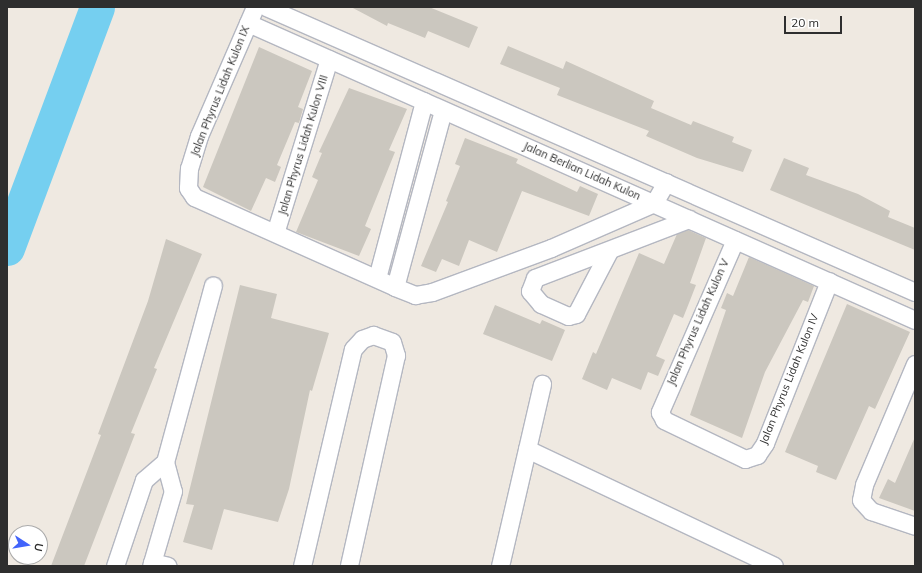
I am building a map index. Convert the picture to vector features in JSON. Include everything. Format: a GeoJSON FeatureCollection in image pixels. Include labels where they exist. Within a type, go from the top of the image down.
{"type":"FeatureCollection","features":[{"type":"Feature","properties":{"kind":"street","name":"Jalan Phyrus Lidah Kulon IX"},"geometry":{"type":"LineString","coordinates":[[254,7],[198,136],[187,179],[194,197],[276,230]]}},
{"type":"Feature","properties":{"kind":"street"},"geometry":{"type":"LineString","coordinates":[[266,7],[915,292]]}},
{"type":"Feature","properties":{"kind":"street","name":"Jalan Berlian Lidah Kulon"},"geometry":{"type":"LineString","coordinates":[[248,23],[915,320]]}},
{"type":"Feature","properties":{"kind":"street","name":"Jalan Phyrus Lidah Kulon VIII"},"geometry":{"type":"LineString","coordinates":[[276,230],[329,59]]}},
{"type":"Feature","properties":{"kind":"street"},"geometry":{"type":"LineString","coordinates":[[377,278],[424,101]]}},
{"type":"Feature","properties":{"kind":"street"},"geometry":{"type":"LineString","coordinates":[[395,287],[443,110]]}},
{"type":"Feature","properties":{"kind":"street"},"geometry":{"type":"LineString","coordinates":[[276,230],[395,287],[415,295],[432,292],[551,248],[654,203],[666,182]]}},
{"type":"Feature","properties":{"kind":"street"},"geometry":{"type":"LineString","coordinates":[[711,229],[724,207]]}},
{"type":"Feature","properties":{"kind":"street"},"geometry":{"type":"LineString","coordinates":[[609,251],[576,314],[568,316],[541,304],[530,291],[535,278],[609,251],[689,219]]}},
{"type":"Feature","properties":{"kind":"street","name":"Jalan Phyrus Lidah Kulon V"},"geometry":{"type":"LineString","coordinates":[[661,405],[736,240]]}},
{"type":"Feature","properties":{"kind":"street","name":"Jalan Phyrus Lidah Kulon IV"},"geometry":{"type":"LineString","coordinates":[[661,405],[664,420],[745,458],[758,455],[829,281]]}},
{"type":"Feature","properties":{"kind":"street"},"geometry":{"type":"LineString","coordinates":[[157,565],[172,491],[166,462],[213,285]]}},
{"type":"Feature","properties":{"kind":"street"},"geometry":{"type":"LineString","coordinates":[[302,566],[353,349],[362,339],[373,335],[392,342],[396,355],[349,566]]}},
{"type":"Feature","properties":{"kind":"street"},"geometry":{"type":"LineString","coordinates":[[915,364],[864,485],[861,500],[871,511],[915,526]]}},
{"type":"Feature","properties":{"kind":"street"},"geometry":{"type":"LineString","coordinates":[[500,566],[542,384]]}},
{"type":"Feature","properties":{"kind":"street"},"geometry":{"type":"LineString","coordinates":[[527,449],[774,566]]}},
{"type":"Feature","properties":{"kind":"street"},"geometry":{"type":"LineString","coordinates":[[115,566],[144,480],[166,462]]}},
{"type":"Feature","properties":{"kind":"building"},"geometry":{"type":"Polygon","coordinates":[[[351,7],[429,7],[478,27],[469,48],[428,31],[425,38],[388,23],[387,26],[351,7]]]}},
{"type":"Feature","properties":{"kind":"building"},"geometry":{"type":"Polygon","coordinates":[[[508,46],[563,69],[566,61],[654,101],[651,108],[691,125],[693,121],[734,137],[732,142],[752,150],[743,172],[697,158],[646,136],[649,131],[557,95],[560,88],[500,64],[508,46]]]}},
{"type":"Feature","properties":{"kind":"building"},"geometry":{"type":"Polygon","coordinates":[[[259,47],[312,71],[298,107],[303,109],[299,123],[295,122],[277,165],[281,167],[275,182],[266,178],[251,211],[203,187],[259,47]]]}},
{"type":"Feature","properties":{"kind":"building"},"geometry":{"type":"Polygon","coordinates":[[[349,88],[407,109],[389,150],[395,152],[365,226],[371,229],[359,256],[296,232],[318,180],[312,177],[322,153],[319,152],[349,88]]]}},
{"type":"Feature","properties":{"kind":"building"},"geometry":{"type":"Polygon","coordinates":[[[465,138],[518,159],[516,163],[577,192],[580,186],[598,194],[589,216],[522,191],[497,252],[469,240],[459,266],[442,259],[436,272],[421,266],[448,202],[446,201],[460,166],[455,164],[465,138]]]}},
{"type":"Feature","properties":{"kind":"building"},"geometry":{"type":"Polygon","coordinates":[[[784,158],[809,168],[806,175],[858,194],[890,211],[888,217],[915,228],[915,250],[770,190],[784,158]]]}},
{"type":"Feature","properties":{"kind":"building"},"geometry":{"type":"Polygon","coordinates":[[[688,230],[706,238],[690,283],[696,285],[683,318],[674,314],[656,356],[665,360],[658,376],[648,372],[641,390],[612,378],[607,390],[582,379],[593,352],[596,354],[639,253],[664,264],[677,234],[688,230]]]}},
{"type":"Feature","properties":{"kind":"building"},"geometry":{"type":"Polygon","coordinates":[[[166,239],[202,254],[154,368],[157,369],[131,433],[135,434],[84,566],[51,566],[101,435],[98,434],[148,301],[166,239]]]}},
{"type":"Feature","properties":{"kind":"building"},"geometry":{"type":"Polygon","coordinates":[[[749,257],[814,286],[808,302],[803,300],[765,372],[742,438],[690,415],[726,310],[721,308],[727,293],[733,296],[749,257]]]}},
{"type":"Feature","properties":{"kind":"building"},"geometry":{"type":"Polygon","coordinates":[[[240,285],[277,294],[271,318],[329,333],[312,391],[310,390],[289,489],[278,522],[224,509],[212,550],[183,542],[194,505],[186,504],[240,285]]]}},
{"type":"Feature","properties":{"kind":"building"},"geometry":{"type":"Polygon","coordinates":[[[847,304],[910,332],[875,409],[869,406],[836,480],[816,472],[818,466],[785,452],[847,304]]]}},
{"type":"Feature","properties":{"kind":"building"},"geometry":{"type":"Polygon","coordinates":[[[495,305],[540,324],[542,320],[565,330],[552,361],[483,334],[495,305]]]}},
{"type":"Feature","properties":{"kind":"building"},"geometry":{"type":"Polygon","coordinates":[[[915,437],[915,511],[879,498],[888,479],[895,483],[915,437]]]}},
{"type":"Feature","properties":{"kind":"waterway"},"geometry":{"type":"LineString","coordinates":[[7,248],[97,7]]}}]}
